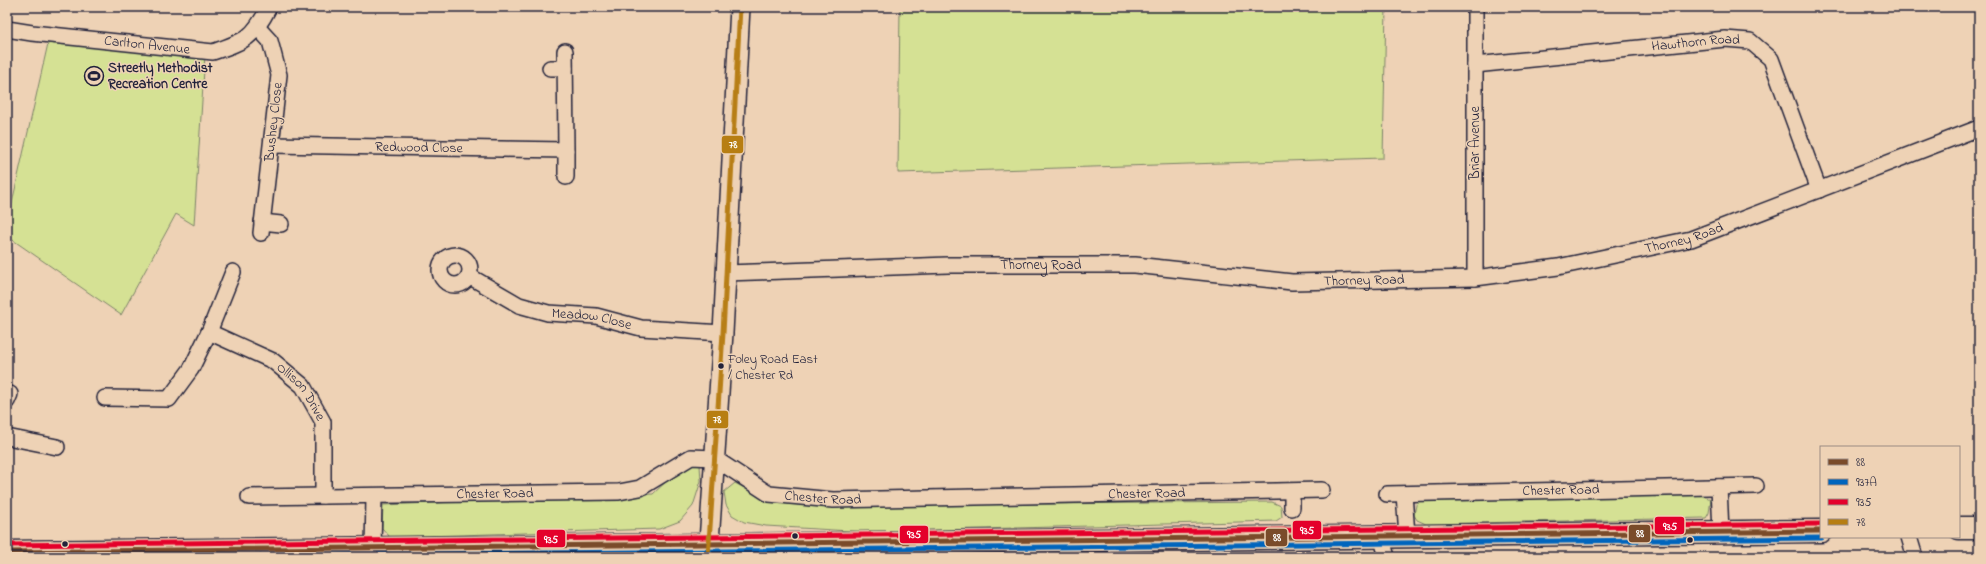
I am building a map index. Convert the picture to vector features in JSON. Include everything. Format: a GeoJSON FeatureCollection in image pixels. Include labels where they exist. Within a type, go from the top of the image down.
{"type":"FeatureCollection","features":[{"type":"Feature","properties":{"kind":"highway"},"geometry":{"type":"LineString","coordinates":[[1960,528],[1979,528]]}},
{"type":"Feature","properties":{"kind":"highway"},"geometry":{"type":"LineString","coordinates":[[7,552],[373,549],[708,551],[903,549],[1407,535],[1820,531]]}},
{"type":"Feature","properties":{"kind":"main road"},"geometry":{"type":"LineString","coordinates":[[708,551],[723,333],[740,7]]}},
{"type":"Feature","properties":{"kind":"street","name":"Carlton Avenue"},"geometry":{"type":"LineString","coordinates":[[7,29],[32,33],[213,52],[240,43],[258,28],[269,7]]}},
{"type":"Feature","properties":{"kind":"street","name":"Briar Avenue"},"geometry":{"type":"LineString","coordinates":[[1475,7],[1475,278]]}},
{"type":"Feature","properties":{"kind":"street","name":"Bushey Close"},"geometry":{"type":"LineString","coordinates":[[258,28],[270,41],[279,75],[262,228],[281,224]]}},
{"type":"Feature","properties":{"kind":"street","name":"Hawthorn Road"},"geometry":{"type":"LineString","coordinates":[[1475,65],[1725,39],[1750,41],[1771,58],[1819,190]]}},
{"type":"Feature","properties":{"kind":"street"},"geometry":{"type":"LineString","coordinates":[[565,51],[566,177]]}},
{"type":"Feature","properties":{"kind":"street"},"geometry":{"type":"LineString","coordinates":[[550,68],[565,68]]}},
{"type":"Feature","properties":{"kind":"street","name":"Thorney Road"},"geometry":{"type":"LineString","coordinates":[[726,273],[948,265],[1135,265],[1292,282],[1475,278],[1558,267],[1691,239],[1979,128]]}},
{"type":"Feature","properties":{"kind":"street","name":"Redwood Close"},"geometry":{"type":"LineString","coordinates":[[272,144],[566,150]]}},
{"type":"Feature","properties":{"kind":"street"},"geometry":{"type":"LineString","coordinates":[[105,398],[169,399],[190,369],[209,332],[233,272]]}},
{"type":"Feature","properties":{"kind":"street","name":"Meadow Close"},"geometry":{"type":"LineString","coordinates":[[469,276],[520,305],[548,313],[596,316],[641,328],[723,333]]}},
{"type":"Feature","properties":{"kind":"street","name":"Ollison Drive"},"geometry":{"type":"LineString","coordinates":[[209,332],[273,361],[303,386],[323,422],[323,496]]}},
{"type":"Feature","properties":{"kind":"street"},"geometry":{"type":"LineString","coordinates":[[7,437],[57,447]]}},
{"type":"Feature","properties":{"kind":"street","name":"Chester Road"},"geometry":{"type":"LineString","coordinates":[[249,497],[374,497],[619,492],[640,488],[691,457],[714,458],[769,494],[833,500],[1292,492],[1322,490]]}},
{"type":"Feature","properties":{"kind":"street","name":"Chester Road"},"geometry":{"type":"LineString","coordinates":[[1387,494],[1756,486]]}},
{"type":"Feature","properties":{"kind":"street"},"geometry":{"type":"LineString","coordinates":[[1719,487],[1721,532]]}},
{"type":"Feature","properties":{"kind":"street"},"geometry":{"type":"LineString","coordinates":[[1292,492],[1292,508]]}},
{"type":"Feature","properties":{"kind":"street"},"geometry":{"type":"LineString","coordinates":[[1404,494],[1407,535]]}},
{"type":"Feature","properties":{"kind":"street"},"geometry":{"type":"LineString","coordinates":[[373,549],[374,497]]}},
{"type":"Feature","properties":{"kind":"street"},"geometry":{"type":"LineString","coordinates":[[1381,536],[1387,557]]}},
{"type":"Feature","properties":{"kind":"street"},"geometry":{"type":"LineString","coordinates":[[1909,538],[1915,557]]}},
{"type":"Feature","properties":{"kind":"green space"},"geometry":{"type":"Polygon","coordinates":[[[900,7],[1386,7],[1383,158],[898,173],[900,7]]]}},
{"type":"Feature","properties":{"kind":"green space"},"geometry":{"type":"Polygon","coordinates":[[[49,39],[205,54],[194,225],[176,214],[121,315],[7,236],[7,225],[49,39]]]}},
{"type":"Feature","properties":{"kind":"green space"},"geometry":{"type":"Polygon","coordinates":[[[690,463],[700,465],[701,481],[693,506],[680,521],[659,529],[390,537],[382,528],[383,505],[653,494],[673,475],[690,463]]]}},
{"type":"Feature","properties":{"kind":"green space"},"geometry":{"type":"Polygon","coordinates":[[[735,483],[771,502],[810,506],[1272,502],[1281,506],[1282,517],[1276,521],[867,532],[766,526],[744,522],[732,515],[726,505],[724,492],[735,483]]]}},
{"type":"Feature","properties":{"kind":"green space"},"geometry":{"type":"Polygon","coordinates":[[[1698,494],[1711,499],[1709,513],[1706,518],[1426,524],[1417,520],[1414,515],[1417,500],[1698,494]]]}},
{"type":"Feature","properties":{"kind":"transit line","name":"78"},"geometry":{"type":"LineString","coordinates":[[708,557],[723,333],[740,7]]}},
{"type":"Feature","properties":{"kind":"transit line","name":"935"},"geometry":{"type":"LineString","coordinates":[[7,545],[1820,524]]}},
{"type":"Feature","properties":{"kind":"transit line","name":"88"},"geometry":{"type":"LineString","coordinates":[[7,552],[1820,531]]}},
{"type":"Feature","properties":{"kind":"transit line","name":"937A"},"geometry":{"type":"LineString","coordinates":[[207,557],[1821,538]]}},
{"type":"Feature","properties":{"kind":"place","name":"Streetly Methodist Recreation Centre"},"geometry":{"type":"Point","coordinates":[94,76]}},
{"type":"Feature","properties":{"kind":"place","name":"Foley Road East / Chester Rd"},"geometry":{"type":"Point","coordinates":[721,366]}}]}
